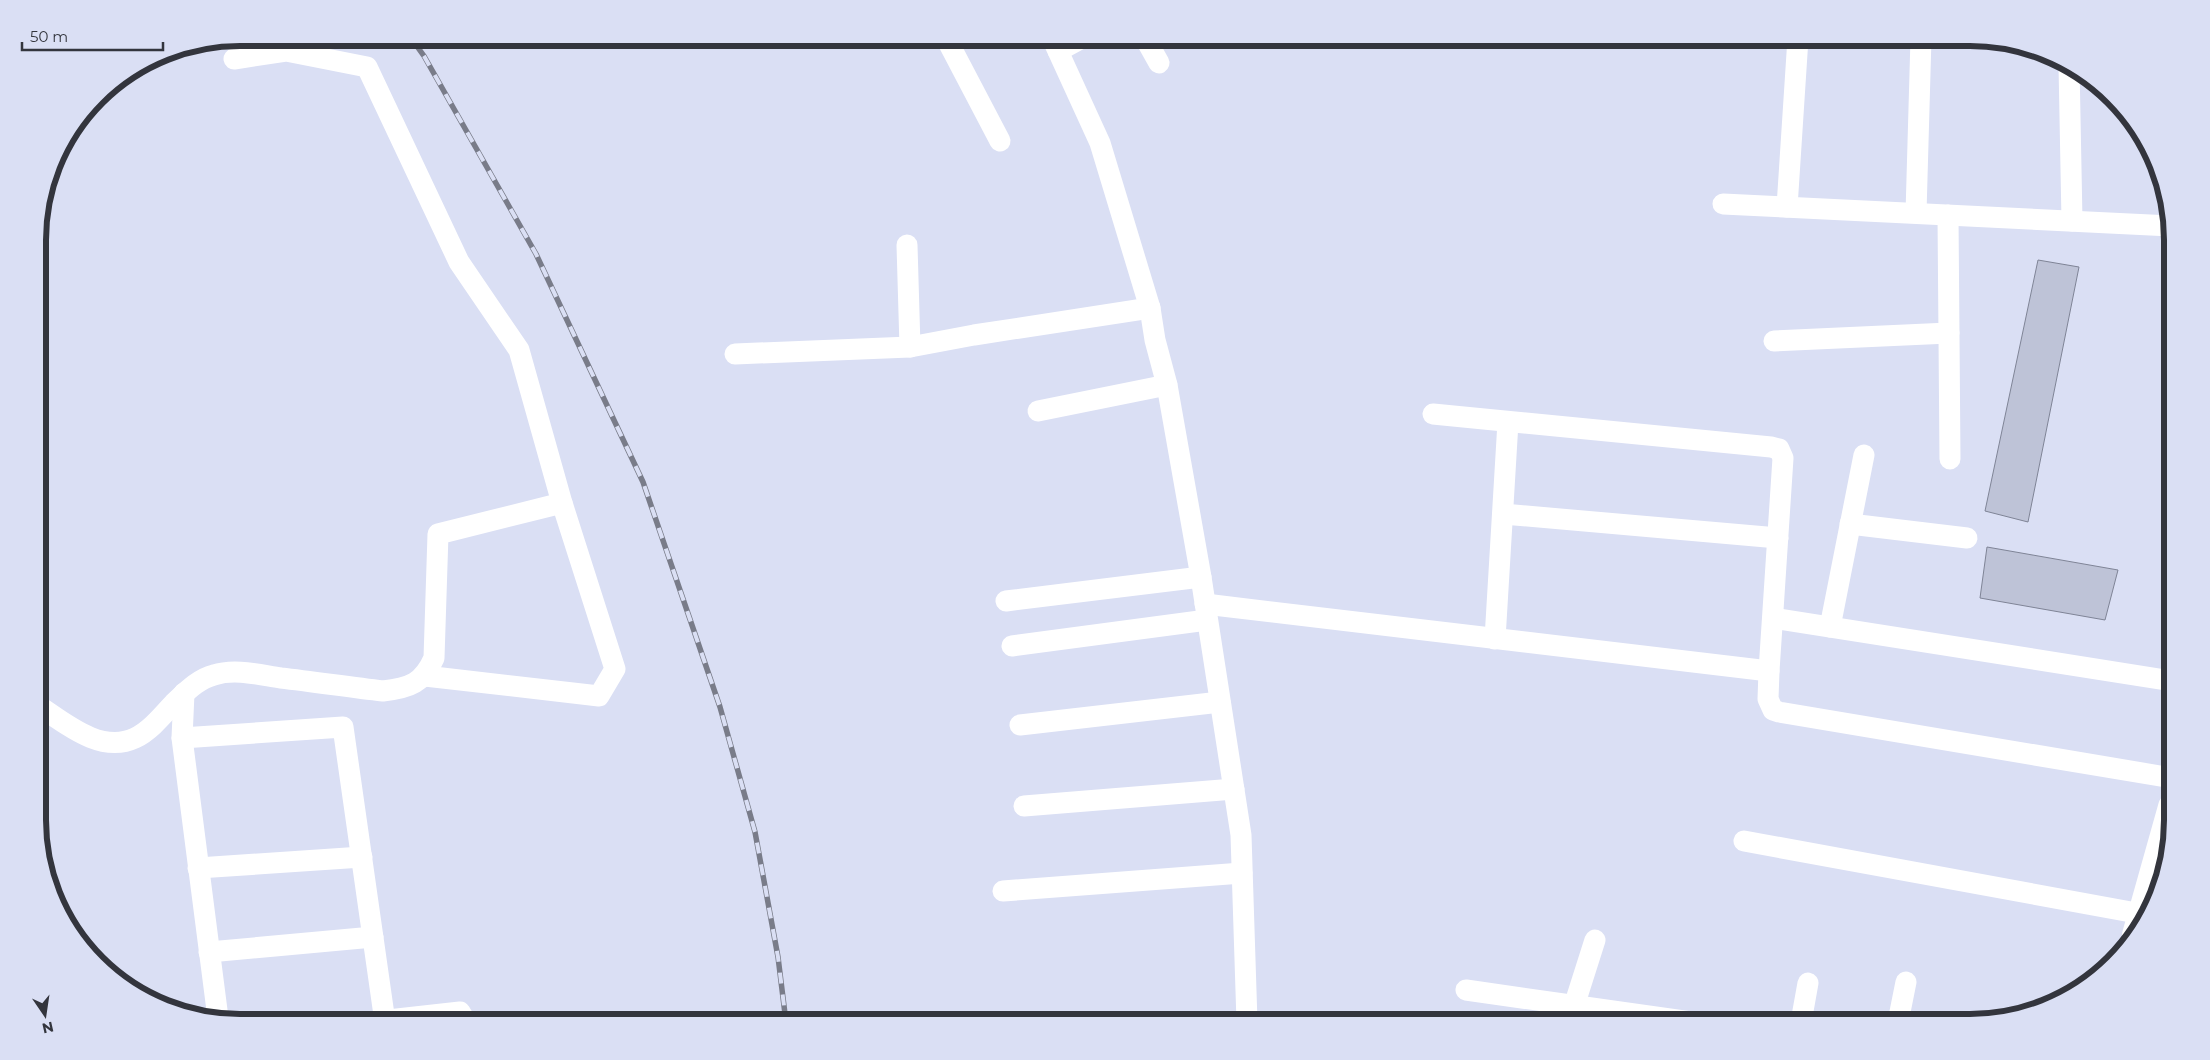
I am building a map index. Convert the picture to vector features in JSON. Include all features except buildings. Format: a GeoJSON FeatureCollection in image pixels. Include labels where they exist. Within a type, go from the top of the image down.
{"type":"FeatureCollection","features":[{"type":"Feature","properties":{"kind":"main road"},"geometry":{"type":"LineString","coordinates":[[2144,905],[2162,841]]}},
{"type":"Feature","properties":{"kind":"street"},"geometry":{"type":"LineString","coordinates":[[950,46],[1000,141]]}},
{"type":"Feature","properties":{"kind":"street"},"geometry":{"type":"LineString","coordinates":[[1056,46],[1100,143],[1150,308],[1155,340],[1167,385],[1201,577],[1241,835],[1247,1014]]}},
{"type":"Feature","properties":{"kind":"street"},"geometry":{"type":"LineString","coordinates":[[1149,46],[1159,64]]}},
{"type":"Feature","properties":{"kind":"street"},"geometry":{"type":"LineString","coordinates":[[1787,207],[1797,46]]}},
{"type":"Feature","properties":{"kind":"street"},"geometry":{"type":"LineString","coordinates":[[1916,214],[1921,46]]}},
{"type":"Feature","properties":{"kind":"street"},"geometry":{"type":"LineString","coordinates":[[234,59],[286,51],[367,67],[459,262],[519,350],[562,503],[615,669],[599,696],[425,676]]}},
{"type":"Feature","properties":{"kind":"street"},"geometry":{"type":"LineString","coordinates":[[2069,73],[2072,221]]}},
{"type":"Feature","properties":{"kind":"street"},"geometry":{"type":"LineString","coordinates":[[1723,204],[2163,226]]}},
{"type":"Feature","properties":{"kind":"street"},"geometry":{"type":"LineString","coordinates":[[1948,215],[1950,459]]}},
{"type":"Feature","properties":{"kind":"street"},"geometry":{"type":"LineString","coordinates":[[907,245],[910,348]]}},
{"type":"Feature","properties":{"kind":"street"},"geometry":{"type":"LineString","coordinates":[[735,354],[910,348],[974,335],[1150,308]]}},
{"type":"Feature","properties":{"kind":"street"},"geometry":{"type":"LineString","coordinates":[[1774,341],[1949,333]]}},
{"type":"Feature","properties":{"kind":"street"},"geometry":{"type":"LineString","coordinates":[[1038,411],[1167,385]]}},
{"type":"Feature","properties":{"kind":"street"},"geometry":{"type":"LineString","coordinates":[[1433,414],[1779,449],[1783,458],[1769,671],[1769,705],[1779,712],[2164,777]]}},
{"type":"Feature","properties":{"kind":"street"},"geometry":{"type":"LineString","coordinates":[[1495,640],[1508,422]]}},
{"type":"Feature","properties":{"kind":"street"},"geometry":{"type":"LineString","coordinates":[[1830,627],[1864,455]]}},
{"type":"Feature","properties":{"kind":"street"},"geometry":{"type":"LineString","coordinates":[[46,710],[88,737],[106,742],[124,742],[136,738],[148,729],[184,693],[198,682],[213,675],[226,672],[241,672],[383,691],[400,689],[425,676],[434,658],[438,534],[562,503]]}},
{"type":"Feature","properties":{"kind":"street"},"geometry":{"type":"LineString","coordinates":[[1503,514],[1778,538]]}},
{"type":"Feature","properties":{"kind":"street"},"geometry":{"type":"LineString","coordinates":[[1850,524],[1967,538]]}},
{"type":"Feature","properties":{"kind":"street"},"geometry":{"type":"LineString","coordinates":[[1006,601],[1201,577]]}},
{"type":"Feature","properties":{"kind":"street"},"geometry":{"type":"LineString","coordinates":[[1012,646],[1206,612],[1495,640],[1769,671]]}},
{"type":"Feature","properties":{"kind":"street"},"geometry":{"type":"LineString","coordinates":[[1773,618],[2164,680]]}},
{"type":"Feature","properties":{"kind":"street"},"geometry":{"type":"LineString","coordinates":[[184,693],[182,738],[217,1012]]}},
{"type":"Feature","properties":{"kind":"street"},"geometry":{"type":"LineString","coordinates":[[1020,725],[1220,702]]}},
{"type":"Feature","properties":{"kind":"street"},"geometry":{"type":"LineString","coordinates":[[182,738],[344,727],[373,937],[379,1014]]}},
{"type":"Feature","properties":{"kind":"street"},"geometry":{"type":"LineString","coordinates":[[1024,806],[1234,789]]}},
{"type":"Feature","properties":{"kind":"street"},"geometry":{"type":"LineString","coordinates":[[1744,841],[2134,923]]}},
{"type":"Feature","properties":{"kind":"street"},"geometry":{"type":"LineString","coordinates":[[198,868],[362,857]]}},
{"type":"Feature","properties":{"kind":"street"},"geometry":{"type":"LineString","coordinates":[[1003,891],[1242,873]]}},
{"type":"Feature","properties":{"kind":"street"},"geometry":{"type":"LineString","coordinates":[[209,952],[373,937]]}},
{"type":"Feature","properties":{"kind":"street"},"geometry":{"type":"LineString","coordinates":[[1585,1012],[1595,940]]}},
{"type":"Feature","properties":{"kind":"street"},"geometry":{"type":"LineString","coordinates":[[1900,1014],[1906,982]]}},
{"type":"Feature","properties":{"kind":"street"},"geometry":{"type":"LineString","coordinates":[[1802,1014],[1808,984]]}},
{"type":"Feature","properties":{"kind":"street"},"geometry":{"type":"LineString","coordinates":[[1466,990],[1585,1012],[1606,1014]]}},
{"type":"Feature","properties":{"kind":"street"},"geometry":{"type":"LineString","coordinates":[[444,1014],[460,1012],[461,1014]]}},
{"type":"Feature","properties":{"kind":"railway"},"geometry":{"type":"LineString","coordinates":[[417,46],[536,254],[643,482],[720,707],[755,832],[778,957],[785,1014]]}}]}
